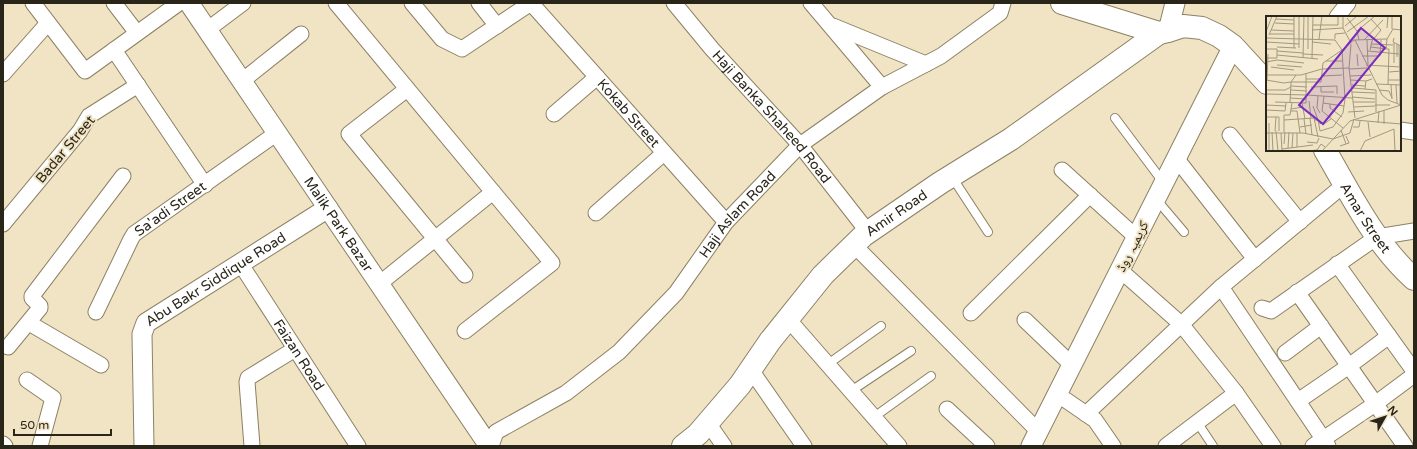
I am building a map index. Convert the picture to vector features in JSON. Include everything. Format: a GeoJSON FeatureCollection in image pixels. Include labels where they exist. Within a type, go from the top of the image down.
{"type":"FeatureCollection","features":[{"type":"Feature","properties":{"kind":"main road"},"geometry":{"type":"LineString","coordinates":[[1062,3],[1164,32],[1183,26],[1202,28],[1219,36],[1233,46],[1266,82]]}},
{"type":"Feature","properties":{"kind":"main road","name":"Amir Road"},"geometry":{"type":"LineString","coordinates":[[683,446],[698,434],[740,385],[770,341],[823,275],[861,238],[951,176],[1011,139],[1164,32]]}},
{"type":"Feature","properties":{"kind":"main road","name":"Amar Street"},"geometry":{"type":"LineString","coordinates":[[1326,151],[1377,237],[1405,271],[1414,279]]}},
{"type":"Feature","properties":{"kind":"street"},"geometry":{"type":"LineString","coordinates":[[33,3],[85,71],[180,3]]}},
{"type":"Feature","properties":{"kind":"street"},"geometry":{"type":"LineString","coordinates":[[114,3],[137,33]]}},
{"type":"Feature","properties":{"kind":"street","name":"Malik Park Bazar"},"geometry":{"type":"LineString","coordinates":[[189,3],[490,446]]}},
{"type":"Feature","properties":{"kind":"street"},"geometry":{"type":"LineString","coordinates":[[207,30],[243,3]]}},
{"type":"Feature","properties":{"kind":"street"},"geometry":{"type":"LineString","coordinates":[[336,3],[552,263],[465,331]]}},
{"type":"Feature","properties":{"kind":"street"},"geometry":{"type":"LineString","coordinates":[[412,3],[442,39],[462,49],[531,3]]}},
{"type":"Feature","properties":{"kind":"street"},"geometry":{"type":"LineString","coordinates":[[480,3],[497,26]]}},
{"type":"Feature","properties":{"kind":"street","name":"Kokab Street"},"geometry":{"type":"LineString","coordinates":[[531,3],[726,222]]}},
{"type":"Feature","properties":{"kind":"street","name":"Haji Banka Shaheed Road"},"geometry":{"type":"LineString","coordinates":[[674,3],[712,49],[800,145],[861,238],[1034,439]]}},
{"type":"Feature","properties":{"kind":"street"},"geometry":{"type":"LineString","coordinates":[[811,3],[882,87]]}},
{"type":"Feature","properties":{"kind":"street","name":"Haji Aslam Road"},"geometry":{"type":"LineString","coordinates":[[490,446],[496,432],[566,393],[619,352],[676,293],[726,222],[800,145],[882,87],[941,56],[1000,13],[1003,3]]}},
{"type":"Feature","properties":{"kind":"street"},"geometry":{"type":"LineString","coordinates":[[1164,32],[1175,3]]}},
{"type":"Feature","properties":{"kind":"street"},"geometry":{"type":"LineString","coordinates":[[1338,16],[1348,3]]}},
{"type":"Feature","properties":{"kind":"street"},"geometry":{"type":"LineString","coordinates":[[5,69],[48,22]]}},
{"type":"Feature","properties":{"kind":"street"},"geometry":{"type":"LineString","coordinates":[[830,25],[926,64]]}},
{"type":"Feature","properties":{"kind":"street"},"geometry":{"type":"LineString","coordinates":[[242,81],[301,34]]}},
{"type":"Feature","properties":{"kind":"street","name":"کریمیہ روڈ"},"geometry":{"type":"LineString","coordinates":[[1034,439],[1233,46]]}},
{"type":"Feature","properties":{"kind":"street"},"geometry":{"type":"LineString","coordinates":[[114,50],[205,185]]}},
{"type":"Feature","properties":{"kind":"street"},"geometry":{"type":"LineString","coordinates":[[554,114],[597,77]]}},
{"type":"Feature","properties":{"kind":"street","name":"Badar Street"},"geometry":{"type":"LineString","coordinates":[[3,224],[80,131],[89,116],[138,85]]}},
{"type":"Feature","properties":{"kind":"street"},"geometry":{"type":"LineString","coordinates":[[407,89],[349,134],[465,275]]}},
{"type":"Feature","properties":{"kind":"street"},"geometry":{"type":"LineString","coordinates":[[1401,130],[1414,132]]}},
{"type":"Feature","properties":{"kind":"street","name":"Sa'adi Street"},"geometry":{"type":"LineString","coordinates":[[96,312],[134,234],[277,133]]}},
{"type":"Feature","properties":{"kind":"street"},"geometry":{"type":"LineString","coordinates":[[1230,136],[1300,222]]}},
{"type":"Feature","properties":{"kind":"street"},"geometry":{"type":"LineString","coordinates":[[596,214],[664,153]]}},
{"type":"Feature","properties":{"kind":"street"},"geometry":{"type":"LineString","coordinates":[[1176,158],[1255,259]]}},
{"type":"Feature","properties":{"kind":"street"},"geometry":{"type":"LineString","coordinates":[[1062,170],[1136,237]]}},
{"type":"Feature","properties":{"kind":"street"},"geometry":{"type":"LineString","coordinates":[[5,348],[29,323],[40,308],[32,296],[123,176]]}},
{"type":"Feature","properties":{"kind":"street"},"geometry":{"type":"LineString","coordinates":[[1086,414],[1221,287],[1345,184]]}},
{"type":"Feature","properties":{"kind":"street"},"geometry":{"type":"LineString","coordinates":[[379,284],[493,192]]}},
{"type":"Feature","properties":{"kind":"street"},"geometry":{"type":"LineString","coordinates":[[971,313],[1090,195]]}},
{"type":"Feature","properties":{"kind":"street","name":"Abu Bakr Siddique Road"},"geometry":{"type":"LineString","coordinates":[[144,446],[142,334],[146,323],[328,208]]}},
{"type":"Feature","properties":{"kind":"street"},"geometry":{"type":"LineString","coordinates":[[1262,308],[1271,311],[1377,237],[1414,231]]}},
{"type":"Feature","properties":{"kind":"street","name":"Faizan Road"},"geometry":{"type":"LineString","coordinates":[[240,263],[358,446]]}},
{"type":"Feature","properties":{"kind":"street"},"geometry":{"type":"LineString","coordinates":[[1337,264],[1414,371]]}},
{"type":"Feature","properties":{"kind":"street"},"geometry":{"type":"LineString","coordinates":[[1120,270],[1181,324],[1236,393],[1273,446]]}},
{"type":"Feature","properties":{"kind":"street"},"geometry":{"type":"LineString","coordinates":[[1221,287],[1298,401],[1321,444],[1414,375]]}},
{"type":"Feature","properties":{"kind":"street"},"geometry":{"type":"LineString","coordinates":[[1297,292],[1405,446]]}},
{"type":"Feature","properties":{"kind":"street"},"geometry":{"type":"LineString","coordinates":[[788,318],[899,446]]}},
{"type":"Feature","properties":{"kind":"street"},"geometry":{"type":"LineString","coordinates":[[1025,320],[1072,365]]}},
{"type":"Feature","properties":{"kind":"street"},"geometry":{"type":"LineString","coordinates":[[29,323],[100,365]]}},
{"type":"Feature","properties":{"kind":"street"},"geometry":{"type":"LineString","coordinates":[[1285,353],[1321,326]]}},
{"type":"Feature","properties":{"kind":"street"},"geometry":{"type":"LineString","coordinates":[[1298,401],[1389,336]]}},
{"type":"Feature","properties":{"kind":"street"},"geometry":{"type":"LineString","coordinates":[[254,443],[247,382],[248,378],[295,349]]}},
{"type":"Feature","properties":{"kind":"street"},"geometry":{"type":"LineString","coordinates":[[751,370],[804,446]]}},
{"type":"Feature","properties":{"kind":"street"},"geometry":{"type":"LineString","coordinates":[[27,380],[53,398],[40,446]]}},
{"type":"Feature","properties":{"kind":"street"},"geometry":{"type":"LineString","coordinates":[[1166,446],[1236,393]]}},
{"type":"Feature","properties":{"kind":"street"},"geometry":{"type":"LineString","coordinates":[[1057,394],[1095,420],[1113,446]]}},
{"type":"Feature","properties":{"kind":"street"},"geometry":{"type":"LineString","coordinates":[[947,409],[987,446]]}},
{"type":"Feature","properties":{"kind":"street"},"geometry":{"type":"LineString","coordinates":[[708,423],[724,446]]}},
{"type":"Feature","properties":{"kind":"lane"},"geometry":{"type":"LineString","coordinates":[[1115,118],[1184,232]]}},
{"type":"Feature","properties":{"kind":"lane"},"geometry":{"type":"LineString","coordinates":[[951,176],[988,232]]}},
{"type":"Feature","properties":{"kind":"lane"},"geometry":{"type":"LineString","coordinates":[[828,364],[881,326]]}},
{"type":"Feature","properties":{"kind":"lane"},"geometry":{"type":"LineString","coordinates":[[851,391],[910,351]]}},
{"type":"Feature","properties":{"kind":"lane"},"geometry":{"type":"LineString","coordinates":[[874,417],[931,376]]}},
{"type":"Feature","properties":{"kind":"lane"},"geometry":{"type":"LineString","coordinates":[[1197,422],[1213,446]]}}]}
